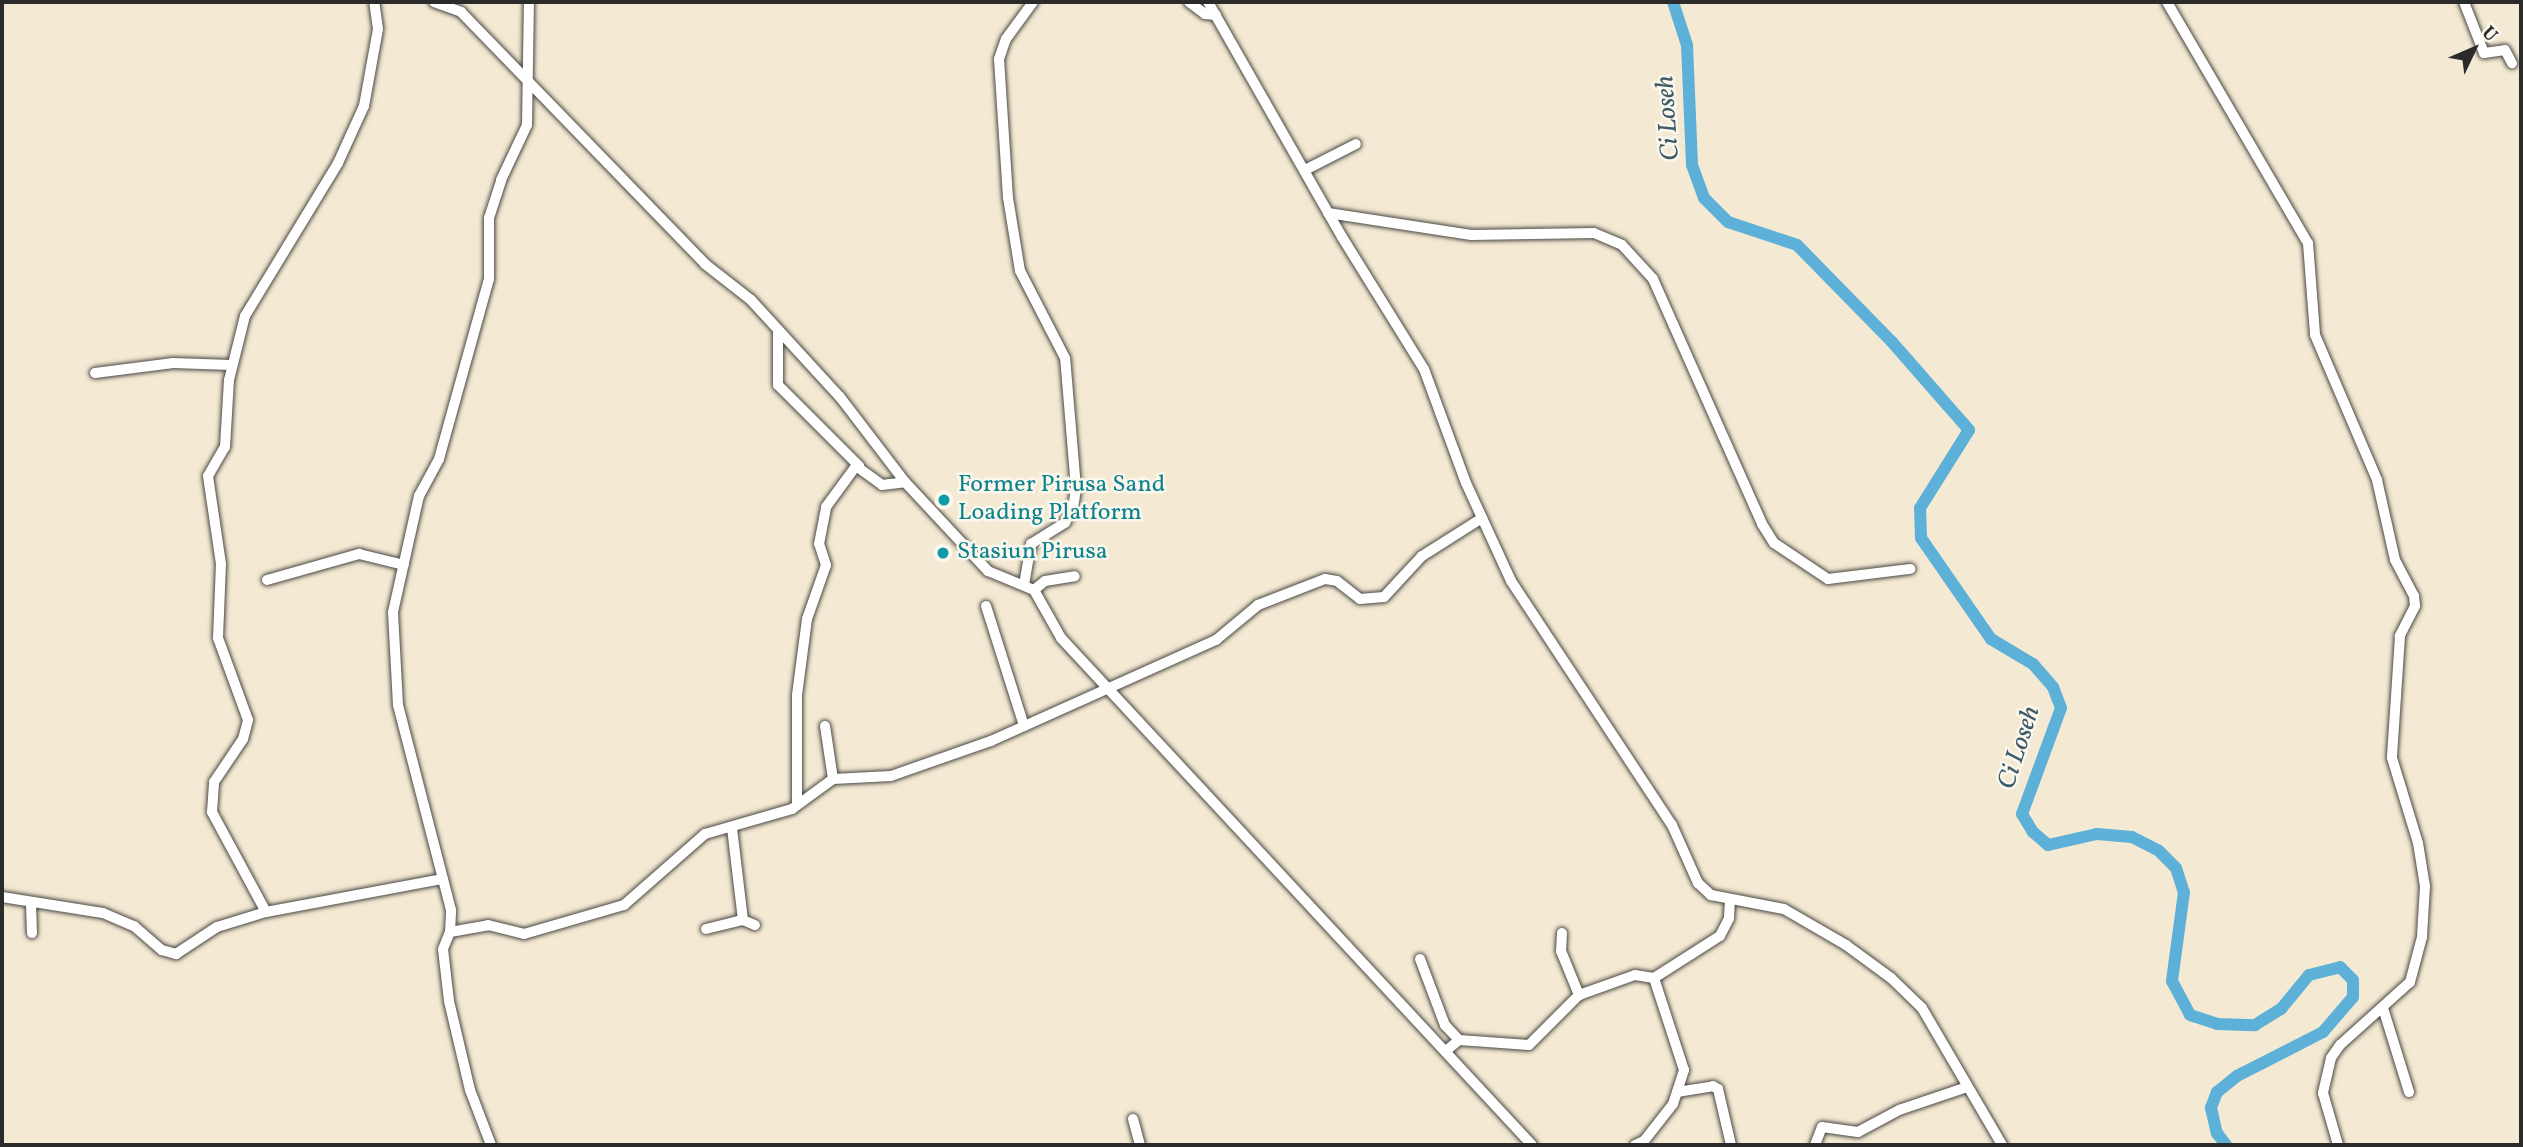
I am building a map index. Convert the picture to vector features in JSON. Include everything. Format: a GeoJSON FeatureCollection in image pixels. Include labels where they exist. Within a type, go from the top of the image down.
{"type":"FeatureCollection","features":[{"type":"Feature","properties":{"kind":"street"},"geometry":{"type":"LineString","coordinates":[[266,912],[215,825],[211,799],[220,769],[243,739],[248,720],[218,638],[221,564],[207,485],[225,447],[232,365],[245,316],[353,136],[364,106],[378,29],[374,2]]}},
{"type":"Feature","properties":{"kind":"street"},"geometry":{"type":"LineString","coordinates":[[434,2],[461,12],[705,264],[751,300],[840,397],[905,482],[988,571],[1029,588],[1045,581],[1075,576]]}},
{"type":"Feature","properties":{"kind":"street"},"geometry":{"type":"LineString","coordinates":[[491,1145],[470,1090],[449,1001],[443,949],[450,932],[452,917],[397,705],[393,612],[419,496],[439,459],[489,279],[489,218],[501,180],[527,125],[530,2]]}},
{"type":"Feature","properties":{"kind":"street"},"geometry":{"type":"LineString","coordinates":[[1033,2],[1006,38],[999,59],[1008,198],[1020,271],[1065,358],[1076,488],[1073,508],[1065,523],[1031,544],[1029,588],[1061,638],[1447,1050],[1532,1145]]}},
{"type":"Feature","properties":{"kind":"street"},"geometry":{"type":"LineString","coordinates":[[1189,2],[1205,14],[1216,15]]}},
{"type":"Feature","properties":{"kind":"street"},"geometry":{"type":"LineString","coordinates":[[1208,2],[1328,212],[1424,369],[1482,519],[1511,581],[1672,825],[1698,883],[1711,895],[1784,909],[1869,960],[1922,1008],[2002,1145]]}},
{"type":"Feature","properties":{"kind":"street"},"geometry":{"type":"LineString","coordinates":[[2167,2],[2308,243],[2315,335],[2377,481],[2395,560],[2414,596],[2415,606],[2400,636],[2391,737],[2392,758],[2418,844],[2425,886],[2422,937],[2410,982],[2340,1045],[2331,1058],[2323,1093],[2338,1145]]}},
{"type":"Feature","properties":{"kind":"street"},"geometry":{"type":"LineString","coordinates":[[2463,2],[2484,53],[2505,50],[2512,63]]}},
{"type":"Feature","properties":{"kind":"street"},"geometry":{"type":"LineString","coordinates":[[1305,170],[1356,144]]}},
{"type":"Feature","properties":{"kind":"street"},"geometry":{"type":"LineString","coordinates":[[1328,212],[1471,234],[1594,233],[1622,245],[1653,279],[1762,524],[1774,543],[1828,579],[1910,569]]}},
{"type":"Feature","properties":{"kind":"street"},"geometry":{"type":"LineString","coordinates":[[778,331],[778,385],[859,466],[882,485],[905,482]]}},
{"type":"Feature","properties":{"kind":"street"},"geometry":{"type":"LineString","coordinates":[[94,373],[173,363],[232,365]]}},
{"type":"Feature","properties":{"kind":"street"},"geometry":{"type":"LineString","coordinates":[[797,805],[801,660],[807,619],[827,563],[819,544],[827,505],[850,470],[859,466]]}},
{"type":"Feature","properties":{"kind":"street"},"geometry":{"type":"LineString","coordinates":[[450,932],[488,925],[524,934],[624,905],[692,842],[797,805],[833,779],[891,776],[1024,726],[1216,640],[1258,605],[1317,582],[1337,581],[1360,599],[1384,597],[1422,556],[1482,519]]}},
{"type":"Feature","properties":{"kind":"street"},"geometry":{"type":"LineString","coordinates":[[267,580],[359,554],[404,565]]}},
{"type":"Feature","properties":{"kind":"street"},"geometry":{"type":"LineString","coordinates":[[986,606],[1024,726]]}},
{"type":"Feature","properties":{"kind":"street"},"geometry":{"type":"LineString","coordinates":[[825,726],[833,779]]}},
{"type":"Feature","properties":{"kind":"street"},"geometry":{"type":"LineString","coordinates":[[732,828],[735,886],[743,920]]}},
{"type":"Feature","properties":{"kind":"street"},"geometry":{"type":"LineString","coordinates":[[2,897],[31,904],[66,904],[103,913],[134,926],[162,950],[176,954],[218,927],[266,912],[443,879]]}},
{"type":"Feature","properties":{"kind":"street"},"geometry":{"type":"LineString","coordinates":[[1420,959],[1445,1025],[1459,1040],[1529,1045],[1579,995],[1635,975],[1654,978],[1720,936],[1729,918],[1730,900]]}},
{"type":"Feature","properties":{"kind":"street"},"geometry":{"type":"LineString","coordinates":[[31,904],[32,933]]}},
{"type":"Feature","properties":{"kind":"street"},"geometry":{"type":"LineString","coordinates":[[706,929],[743,920],[755,925]]}},
{"type":"Feature","properties":{"kind":"street"},"geometry":{"type":"LineString","coordinates":[[1562,933],[1561,951],[1579,995]]}},
{"type":"Feature","properties":{"kind":"street"},"geometry":{"type":"LineString","coordinates":[[1635,1145],[1661,1122],[1677,1092],[1683,1061],[1654,978]]}},
{"type":"Feature","properties":{"kind":"street"},"geometry":{"type":"LineString","coordinates":[[2383,1008],[2409,1092]]}},
{"type":"Feature","properties":{"kind":"street"},"geometry":{"type":"LineString","coordinates":[[1447,1050],[1459,1040]]}},
{"type":"Feature","properties":{"kind":"street"},"geometry":{"type":"LineString","coordinates":[[1677,1092],[1713,1086],[1718,1089],[1731,1145]]}},
{"type":"Feature","properties":{"kind":"street"},"geometry":{"type":"LineString","coordinates":[[1815,1145],[1822,1127],[1858,1132],[1899,1110],[1966,1087]]}},
{"type":"Feature","properties":{"kind":"street"},"geometry":{"type":"LineString","coordinates":[[1133,1119],[1140,1145]]}},
{"type":"Feature","properties":{"kind":"waterway","name":"Ci Loseh"},"geometry":{"type":"LineString","coordinates":[[1673,2],[1687,45],[1692,165],[1704,198],[1728,222],[1797,245],[1892,342],[1969,430],[1920,508],[1921,538],[1991,639],[2033,664],[2053,687],[2061,708],[2022,814],[2033,832],[2048,845],[2097,834],[2132,837],[2159,851],[2176,868],[2184,892],[2172,981],[2190,1015],[2217,1024],[2255,1025],[2281,1009],[2309,975],[2340,967],[2353,980],[2353,997],[2323,1032],[2237,1076],[2217,1092],[2211,1108],[2217,1133],[2226,1145]]}},
{"type":"Feature","properties":{"kind":"place","name":"Former Pirusa Sand Loading Platform"},"geometry":{"type":"Point","coordinates":[944,500]}},
{"type":"Feature","properties":{"kind":"place","name":"Stasiun Pirusa"},"geometry":{"type":"Point","coordinates":[943,553]}}]}
